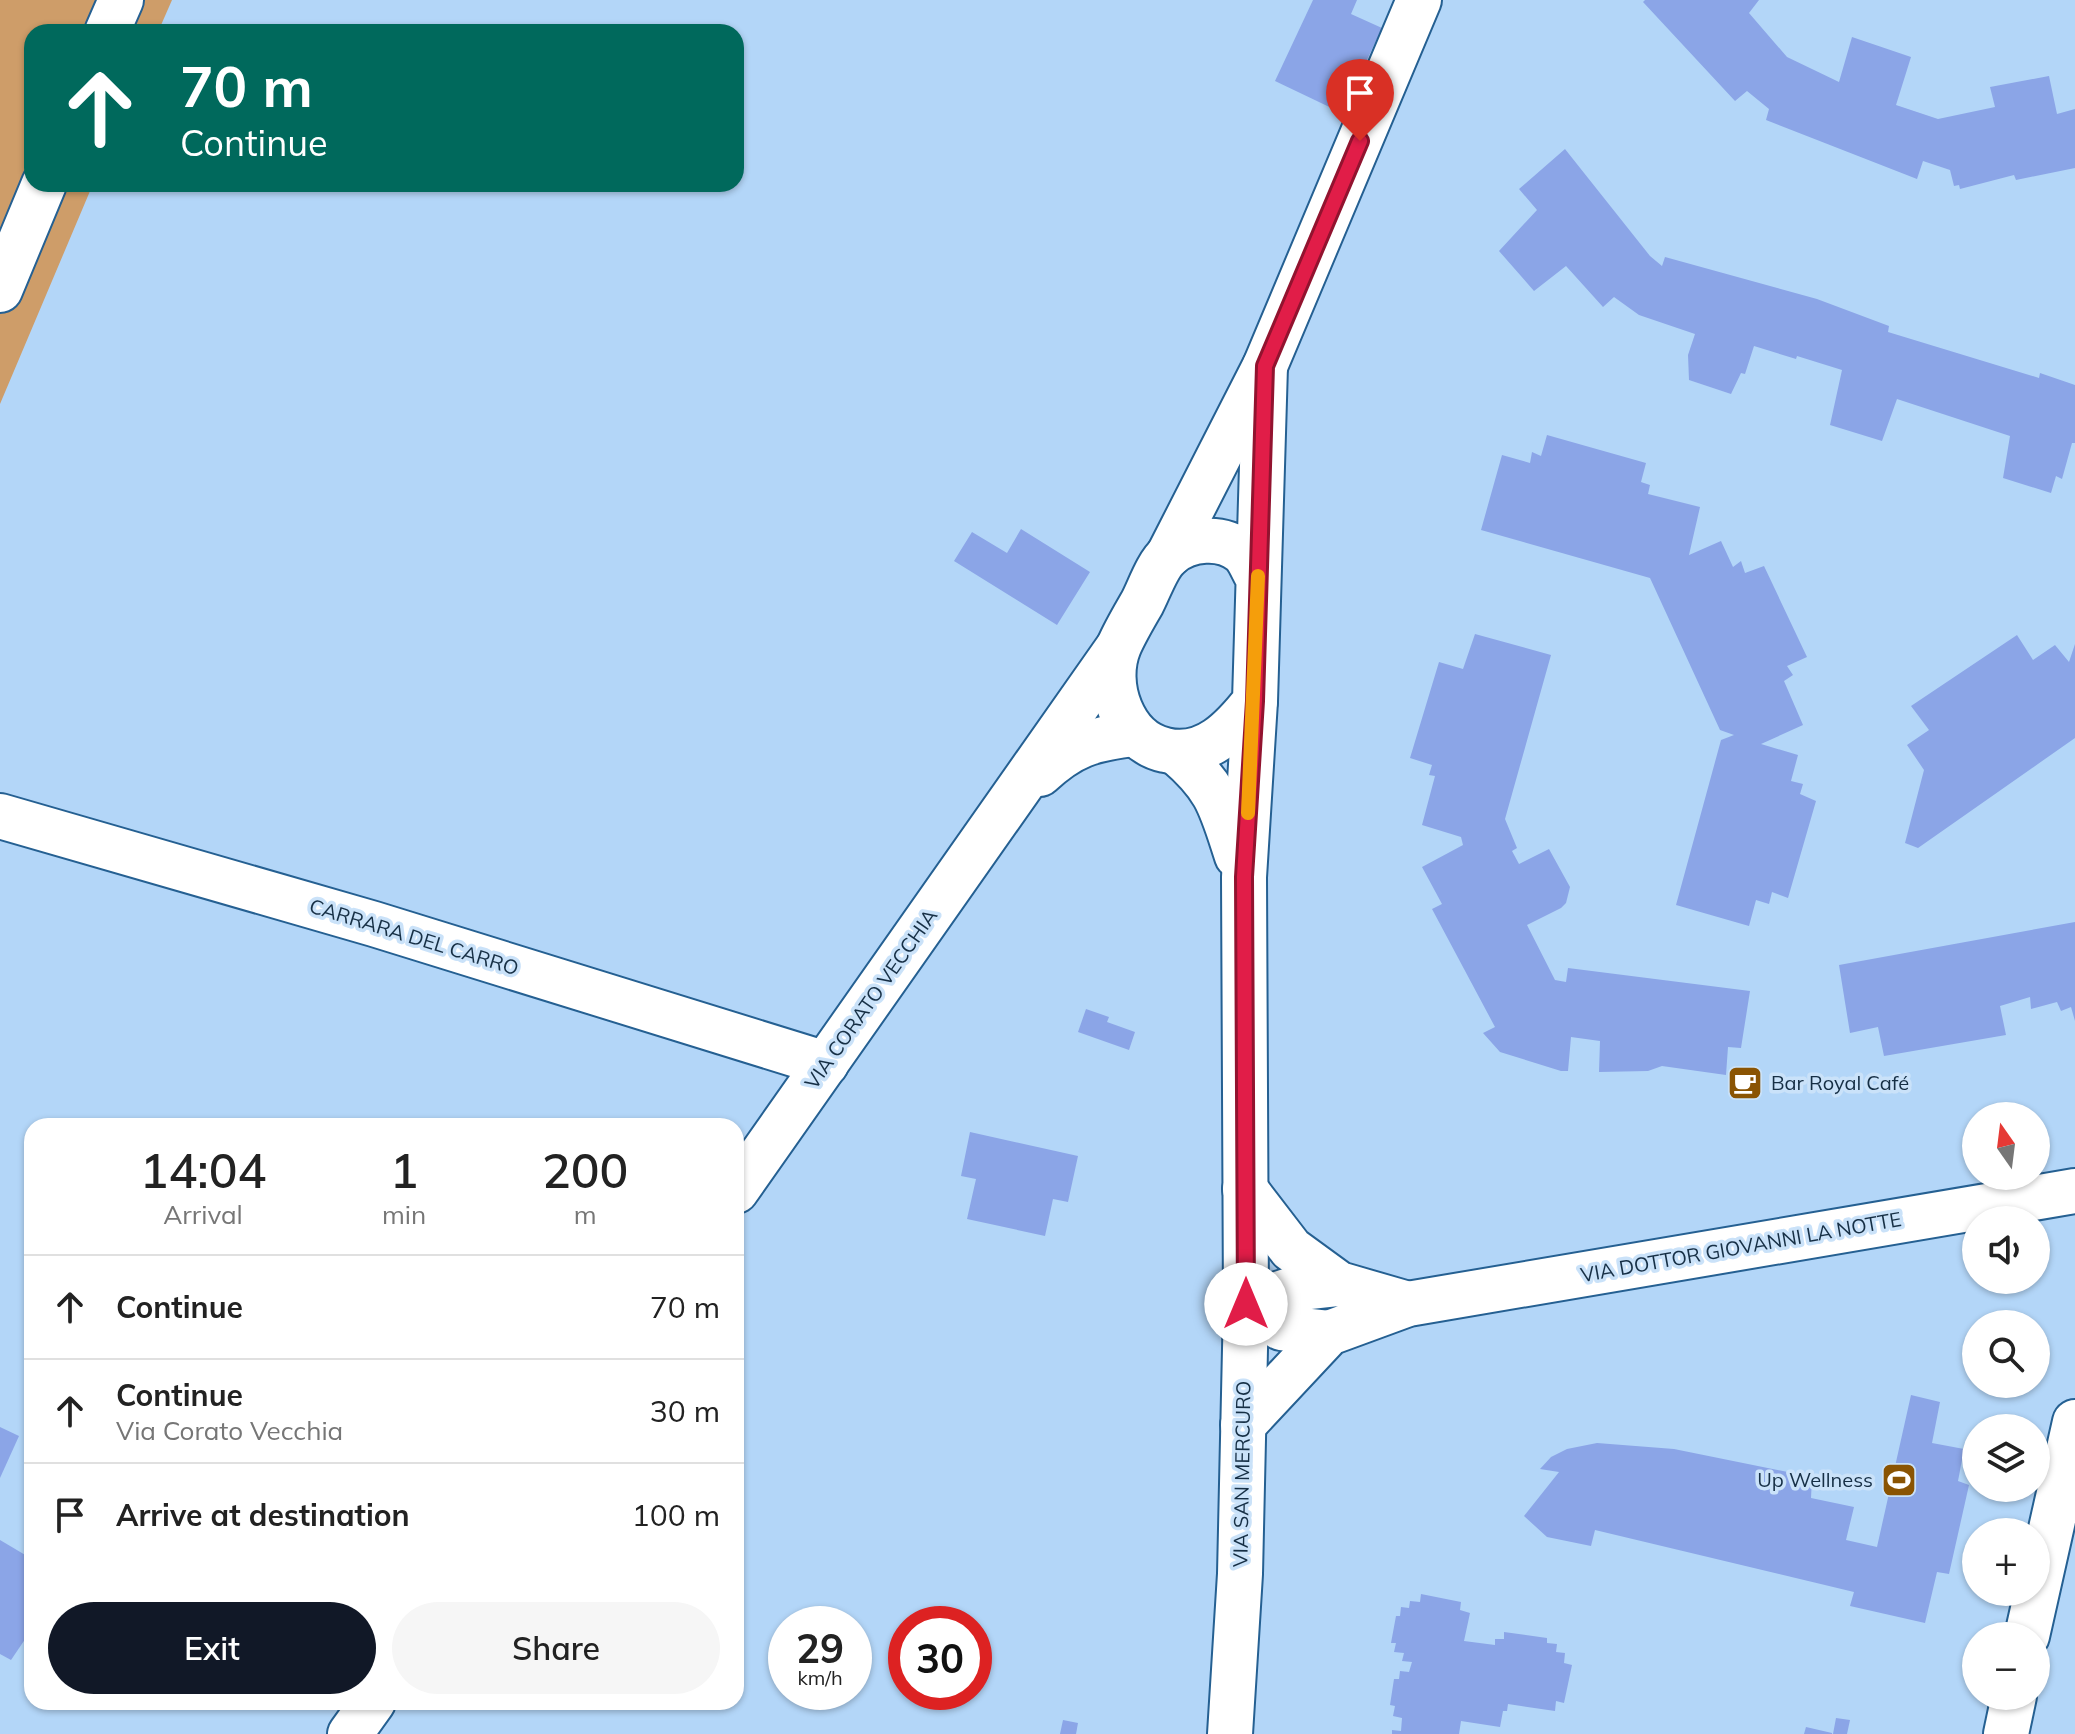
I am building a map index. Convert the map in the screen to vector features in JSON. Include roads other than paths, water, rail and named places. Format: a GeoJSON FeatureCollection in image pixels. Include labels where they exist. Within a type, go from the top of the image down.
{"type":"FeatureCollection","features":[{"type":"Feature","properties":{"kind":"street"},"geometry":{"type":"LineString","coordinates":[[110,24],[121,0]]}},
{"type":"Feature","properties":{"kind":"street","name":"VIA CORATO VECCHIA"},"geometry":{"type":"LineString","coordinates":[[744,1180],[1117,649],[1265,366],[1419,0]]}},
{"type":"Feature","properties":{"kind":"street"},"geometry":{"type":"LineString","coordinates":[[0,290],[41,192]]}},
{"type":"Feature","properties":{"kind":"street","name":"VIA CORATO VECCHIA"},"geometry":{"type":"LineString","coordinates":[[1244,877],[1255,701],[1265,366]]}},
{"type":"Feature","properties":{"kind":"street"},"geometry":{"type":"LineString","coordinates":[[1168,556],[1198,541],[1221,540],[1243,553],[1258,578]]}},
{"type":"Feature","properties":{"kind":"street","name":"VIA CORATO VECCHIA"},"geometry":{"type":"LineString","coordinates":[[1006,806],[1064,752],[1096,739],[1134,734],[1119,709],[1114,682],[1117,649]]}},
{"type":"Feature","properties":{"kind":"street"},"geometry":{"type":"LineString","coordinates":[[1177,753],[1212,745],[1235,727],[1255,701]]}},
{"type":"Feature","properties":{"kind":"street"},"geometry":{"type":"LineString","coordinates":[[1134,734],[1156,748],[1177,753],[1206,777],[1220,806],[1244,877]]}},
{"type":"Feature","properties":{"kind":"street","name":"CARRARA DEL CARRO"},"geometry":{"type":"LineString","coordinates":[[0,816],[374,924],[826,1064]]}},
{"type":"Feature","properties":{"kind":"street","name":"VIA SAN MERCURO"},"geometry":{"type":"LineString","coordinates":[[1230,1734],[1240,1574],[1246,1304],[1244,877]]}},
{"type":"Feature","properties":{"kind":"street","name":"VIA DOTTOR GIOVANNI LA NOTTE"},"geometry":{"type":"LineString","coordinates":[[1245,1189],[1291,1249],[1339,1284],[1408,1304]]}},
{"type":"Feature","properties":{"kind":"street","name":"VIA DOTTOR GIOVANNI LA NOTTE"},"geometry":{"type":"LineString","coordinates":[[1246,1304],[1281,1328],[1329,1333],[1408,1304],[2075,1191]]}},
{"type":"Feature","properties":{"kind":"street","name":"VIA DOTTOR GIOVANNI LA NOTTE"},"geometry":{"type":"LineString","coordinates":[[1246,1304],[1293,1289],[1339,1284]]}},
{"type":"Feature","properties":{"kind":"street","name":"VIA DOTTOR GIOVANNI LA NOTTE"},"geometry":{"type":"LineString","coordinates":[[1243,1425],[1329,1333]]}},
{"type":"Feature","properties":{"kind":"street"},"geometry":{"type":"LineString","coordinates":[[2030,1622],[2075,1422]]}},
{"type":"Feature","properties":{"kind":"street"},"geometry":{"type":"LineString","coordinates":[[350,1734],[367,1710]]}},
{"type":"Feature","properties":{"kind":"street"},"geometry":{"type":"LineString","coordinates":[[2006,1734],[2011,1710]]}},
{"type":"Feature","properties":{"kind":"place","name":"Bar Royal Café"},"geometry":{"type":"Point","coordinates":[1745,1083]}},
{"type":"Feature","properties":{"kind":"place","name":"Up Wellness"},"geometry":{"type":"Point","coordinates":[1899,1480]}}]}
